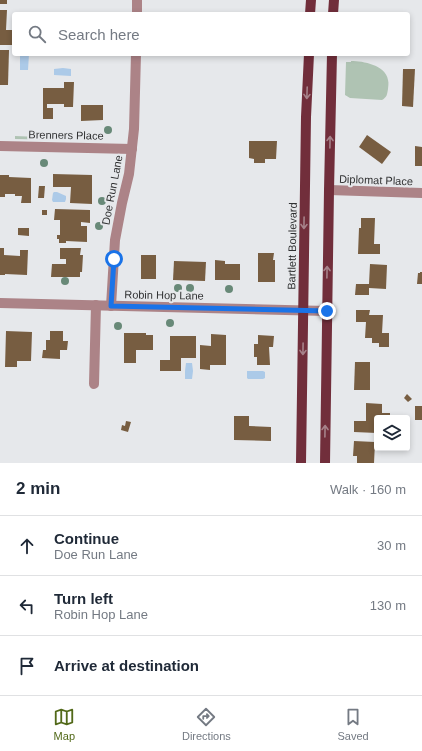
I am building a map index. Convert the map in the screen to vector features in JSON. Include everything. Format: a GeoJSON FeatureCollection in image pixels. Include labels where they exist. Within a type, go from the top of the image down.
{"type":"FeatureCollection","features":[{"type":"Feature","properties":{"kind":"main road"},"geometry":{"type":"LineString","coordinates":[[310,12],[311,0]]}},
{"type":"Feature","properties":{"kind":"main road"},"geometry":{"type":"LineString","coordinates":[[333,12],[334,0]]}},
{"type":"Feature","properties":{"kind":"main road","name":"Bartlett Boulevard"},"geometry":{"type":"LineString","coordinates":[[301,463],[308,56]]}},
{"type":"Feature","properties":{"kind":"main road"},"geometry":{"type":"LineString","coordinates":[[325,463],[332,56]]}},
{"type":"Feature","properties":{"kind":"street"},"geometry":{"type":"LineString","coordinates":[[137,0],[137,12]]}},
{"type":"Feature","properties":{"kind":"street","name":"Doe Run Lane"},"geometry":{"type":"LineString","coordinates":[[111,306],[115,240],[129,174],[134,129],[136,56]]}},
{"type":"Feature","properties":{"kind":"street","name":"Brenners Place"},"geometry":{"type":"LineString","coordinates":[[0,146],[132,149]]}},
{"type":"Feature","properties":{"kind":"street","name":"Diplomat Place"},"geometry":{"type":"LineString","coordinates":[[329,190],[422,193]]}},
{"type":"Feature","properties":{"kind":"street","name":"Robin Hop Lane"},"geometry":{"type":"LineString","coordinates":[[0,303],[327,311]]}},
{"type":"Feature","properties":{"kind":"street"},"geometry":{"type":"LineString","coordinates":[[94,384],[96,305]]}},
{"type":"Feature","properties":{"kind":"green space"},"geometry":{"type":"Polygon","coordinates":[[[351,61],[367,63],[379,67],[383,71],[388,82],[385,98],[382,100],[350,98],[345,95],[346,62],[351,61]]]}},
{"type":"Feature","properties":{"kind":"green space"},"geometry":{"type":"Polygon","coordinates":[[[15,136],[62,138],[62,140],[15,139],[15,136]]]}},
{"type":"Feature","properties":{"kind":"water"},"geometry":{"type":"Polygon","coordinates":[[[20,56],[29,56],[28,70],[20,70],[20,56]]]}},
{"type":"Feature","properties":{"kind":"water"},"geometry":{"type":"Polygon","coordinates":[[[54,69],[71,69],[71,76],[54,75],[54,69]]]}},
{"type":"Feature","properties":{"kind":"water"},"geometry":{"type":"Polygon","coordinates":[[[54,192],[66,196],[65,202],[53,202],[54,192]]]}},
{"type":"Feature","properties":{"kind":"water"},"geometry":{"type":"Polygon","coordinates":[[[186,363],[192,363],[192,379],[185,379],[186,363]]]}},
{"type":"Feature","properties":{"kind":"water"},"geometry":{"type":"Polygon","coordinates":[[[247,371],[263,371],[265,372],[265,378],[248,379],[247,371]]]}},
{"type":"Feature","properties":{"kind":"building"},"geometry":{"type":"Polygon","coordinates":[[[0,0],[7,0],[7,4],[0,4],[0,0]]]}},
{"type":"Feature","properties":{"kind":"building"},"geometry":{"type":"Polygon","coordinates":[[[0,10],[7,10],[6,30],[12,30],[12,45],[0,45],[0,10]]]}},
{"type":"Feature","properties":{"kind":"building"},"geometry":{"type":"Polygon","coordinates":[[[0,50],[9,50],[8,85],[0,85],[0,50]]]}},
{"type":"Feature","properties":{"kind":"building"},"geometry":{"type":"Polygon","coordinates":[[[403,69],[415,69],[413,107],[402,106],[403,69]]]}},
{"type":"Feature","properties":{"kind":"building"},"geometry":{"type":"Polygon","coordinates":[[[64,82],[74,82],[73,107],[64,107],[64,104],[47,104],[47,108],[53,108],[53,119],[43,119],[43,88],[64,88],[64,82]]]}},
{"type":"Feature","properties":{"kind":"building"},"geometry":{"type":"Polygon","coordinates":[[[81,105],[103,105],[103,120],[81,121],[81,105]]]}},
{"type":"Feature","properties":{"kind":"building"},"geometry":{"type":"Polygon","coordinates":[[[367,135],[391,152],[382,164],[359,147],[367,135]]]}},
{"type":"Feature","properties":{"kind":"building"},"geometry":{"type":"Polygon","coordinates":[[[249,141],[277,141],[276,159],[265,159],[265,163],[254,163],[254,159],[249,158],[249,141]]]}},
{"type":"Feature","properties":{"kind":"building"},"geometry":{"type":"Polygon","coordinates":[[[415,146],[422,147],[422,166],[415,166],[415,146]]]}},
{"type":"Feature","properties":{"kind":"building"},"geometry":{"type":"Polygon","coordinates":[[[53,174],[92,175],[92,204],[70,203],[71,187],[53,187],[53,174]]]}},
{"type":"Feature","properties":{"kind":"building"},"geometry":{"type":"Polygon","coordinates":[[[0,175],[31,178],[31,203],[21,203],[22,196],[15,196],[15,194],[5,194],[5,197],[0,197],[0,175]]]}},
{"type":"Feature","properties":{"kind":"building"},"geometry":{"type":"Polygon","coordinates":[[[39,186],[45,186],[44,198],[38,198],[39,186]]]}},
{"type":"Feature","properties":{"kind":"building"},"geometry":{"type":"Polygon","coordinates":[[[55,209],[90,210],[90,223],[81,222],[81,226],[87,226],[87,242],[66,241],[66,243],[59,243],[57,235],[60,235],[60,220],[54,220],[55,209]]]}},
{"type":"Feature","properties":{"kind":"building"},"geometry":{"type":"Polygon","coordinates":[[[42,210],[47,210],[47,215],[42,215],[42,210]]]}},
{"type":"Feature","properties":{"kind":"building"},"geometry":{"type":"Polygon","coordinates":[[[361,218],[375,218],[374,244],[380,244],[380,254],[358,254],[361,218]]]}},
{"type":"Feature","properties":{"kind":"building"},"geometry":{"type":"Polygon","coordinates":[[[18,228],[29,228],[29,236],[18,235],[18,228]]]}},
{"type":"Feature","properties":{"kind":"building"},"geometry":{"type":"Polygon","coordinates":[[[0,248],[4,248],[4,255],[20,256],[20,250],[28,250],[27,275],[0,275],[0,248]]]}},
{"type":"Feature","properties":{"kind":"building"},"geometry":{"type":"Polygon","coordinates":[[[60,248],[81,248],[80,255],[83,255],[82,272],[80,272],[80,277],[51,277],[52,264],[66,264],[66,259],[60,259],[60,248]]]}},
{"type":"Feature","properties":{"kind":"building"},"geometry":{"type":"Polygon","coordinates":[[[258,253],[274,253],[273,260],[275,260],[275,282],[258,282],[258,253]]]}},
{"type":"Feature","properties":{"kind":"building"},"geometry":{"type":"Polygon","coordinates":[[[141,255],[156,255],[156,279],[141,279],[141,255]]]}},
{"type":"Feature","properties":{"kind":"building"},"geometry":{"type":"Polygon","coordinates":[[[215,260],[225,261],[225,264],[240,264],[240,280],[215,280],[215,260]]]}},
{"type":"Feature","properties":{"kind":"building"},"geometry":{"type":"Polygon","coordinates":[[[174,261],[206,262],[205,281],[173,280],[174,261]]]}},
{"type":"Feature","properties":{"kind":"building"},"geometry":{"type":"Polygon","coordinates":[[[370,264],[387,265],[386,289],[369,288],[369,295],[355,295],[356,284],[369,284],[370,264]]]}},
{"type":"Feature","properties":{"kind":"building"},"geometry":{"type":"Polygon","coordinates":[[[422,272],[422,284],[417,284],[418,273],[422,272]]]}},
{"type":"Feature","properties":{"kind":"building"},"geometry":{"type":"Polygon","coordinates":[[[356,310],[370,310],[369,315],[383,315],[382,333],[389,333],[389,347],[379,347],[379,343],[372,343],[372,338],[365,338],[366,322],[356,322],[356,310]]]}},
{"type":"Feature","properties":{"kind":"building"},"geometry":{"type":"Polygon","coordinates":[[[6,331],[32,332],[31,361],[17,361],[17,367],[5,367],[6,331]]]}},
{"type":"Feature","properties":{"kind":"building"},"geometry":{"type":"Polygon","coordinates":[[[50,331],[63,331],[63,341],[68,341],[67,350],[60,350],[60,359],[42,358],[43,350],[46,350],[46,340],[50,340],[50,331]]]}},
{"type":"Feature","properties":{"kind":"building"},"geometry":{"type":"Polygon","coordinates":[[[124,333],[146,333],[146,335],[153,335],[153,350],[136,350],[136,363],[124,363],[124,333]]]}},
{"type":"Feature","properties":{"kind":"building"},"geometry":{"type":"Polygon","coordinates":[[[211,334],[226,335],[226,365],[210,365],[210,370],[200,369],[200,345],[211,346],[211,334]]]}},
{"type":"Feature","properties":{"kind":"building"},"geometry":{"type":"Polygon","coordinates":[[[258,335],[274,336],[273,347],[269,347],[270,365],[257,365],[257,357],[254,357],[254,344],[258,344],[258,335]]]}},
{"type":"Feature","properties":{"kind":"building"},"geometry":{"type":"Polygon","coordinates":[[[170,336],[196,336],[196,358],[181,358],[181,371],[160,371],[160,360],[170,360],[170,336]]]}},
{"type":"Feature","properties":{"kind":"building"},"geometry":{"type":"Polygon","coordinates":[[[355,362],[370,362],[370,390],[354,390],[355,362]]]}},
{"type":"Feature","properties":{"kind":"building"},"geometry":{"type":"Polygon","coordinates":[[[407,394],[412,399],[408,402],[404,398],[407,394]]]}},
{"type":"Feature","properties":{"kind":"building"},"geometry":{"type":"Polygon","coordinates":[[[366,403],[382,404],[382,413],[390,413],[390,415],[374,415],[374,433],[354,432],[354,421],[366,421],[366,403]]]}},
{"type":"Feature","properties":{"kind":"building"},"geometry":{"type":"Polygon","coordinates":[[[415,406],[422,406],[422,420],[415,420],[415,406]]]}},
{"type":"Feature","properties":{"kind":"building"},"geometry":{"type":"Polygon","coordinates":[[[234,416],[249,416],[249,426],[271,427],[271,441],[234,440],[234,416]]]}},
{"type":"Feature","properties":{"kind":"building"},"geometry":{"type":"Polygon","coordinates":[[[126,421],[131,422],[128,432],[121,430],[122,425],[125,426],[126,421]]]}},
{"type":"Feature","properties":{"kind":"building"},"geometry":{"type":"Polygon","coordinates":[[[354,441],[374,442],[374,463],[357,463],[357,456],[353,456],[354,441]]]}},
{"type":"Feature","properties":{"kind":"route"},"geometry":{"type":"LineString","coordinates":[[114,259],[111,306],[327,311]]}}]}
